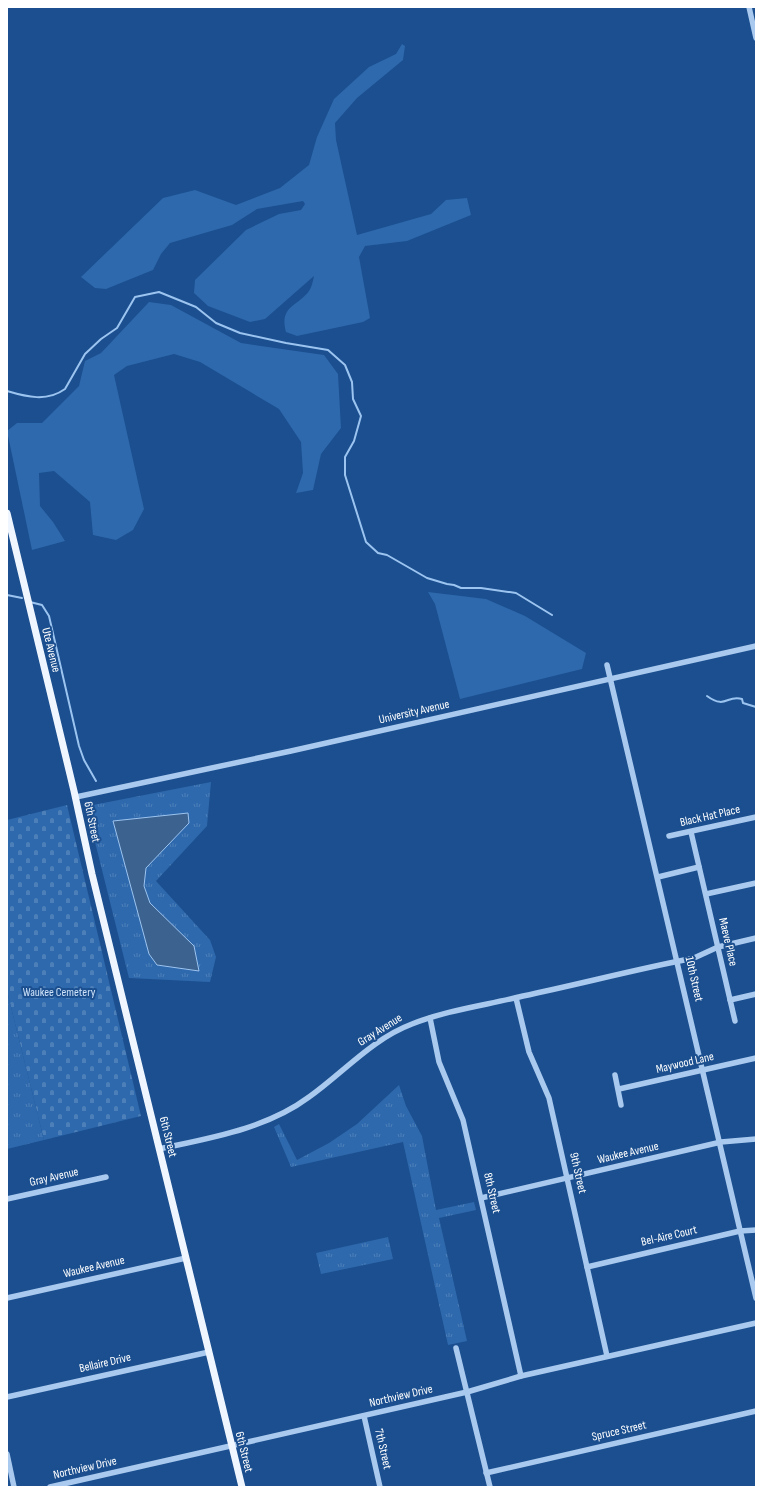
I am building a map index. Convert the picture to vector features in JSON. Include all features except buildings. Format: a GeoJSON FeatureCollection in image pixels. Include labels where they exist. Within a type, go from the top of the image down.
{"type":"FeatureCollection","features":[{"type":"Feature","properties":{"kind":"main road","name":"Ute Avenue"},"geometry":{"type":"LineString","coordinates":[[7,513],[75,794]]}},
{"type":"Feature","properties":{"kind":"main road","name":"6th Street"},"geometry":{"type":"LineString","coordinates":[[75,794],[92,874],[242,1487]]}},
{"type":"Feature","properties":{"kind":"street"},"geometry":{"type":"LineString","coordinates":[[749,7],[756,38]]}},
{"type":"Feature","properties":{"kind":"street","name":"University Avenue"},"geometry":{"type":"LineString","coordinates":[[75,794],[291,751],[756,646]]}},
{"type":"Feature","properties":{"kind":"street","name":"10th Street"},"geometry":{"type":"LineString","coordinates":[[607,665],[721,1142],[756,1298]]}},
{"type":"Feature","properties":{"kind":"street","name":"Black Hat Place"},"geometry":{"type":"LineString","coordinates":[[669,836],[756,817]]}},
{"type":"Feature","properties":{"kind":"street","name":"Maeve Place"},"geometry":{"type":"LineString","coordinates":[[691,832],[735,1021]]}},
{"type":"Feature","properties":{"kind":"street"},"geometry":{"type":"LineString","coordinates":[[658,877],[699,867]]}},
{"type":"Feature","properties":{"kind":"street"},"geometry":{"type":"LineString","coordinates":[[706,894],[756,883]]}},
{"type":"Feature","properties":{"kind":"street","name":"Gray Avenue"},"geometry":{"type":"LineString","coordinates":[[159,1149],[250,1127],[284,1112],[308,1098],[341,1073],[368,1048],[395,1032],[430,1018],[694,958],[718,947],[756,938]]}},
{"type":"Feature","properties":{"kind":"street"},"geometry":{"type":"LineString","coordinates":[[730,1000],[756,994]]}},
{"type":"Feature","properties":{"kind":"street","name":"9th Street"},"geometry":{"type":"LineString","coordinates":[[516,998],[529,1052],[549,1098],[607,1356]]}},
{"type":"Feature","properties":{"kind":"street","name":"8th Street"},"geometry":{"type":"LineString","coordinates":[[430,1018],[439,1062],[464,1120],[521,1376]]}},
{"type":"Feature","properties":{"kind":"street","name":"Maywood Lane"},"geometry":{"type":"LineString","coordinates":[[618,1090],[756,1058]]}},
{"type":"Feature","properties":{"kind":"street"},"geometry":{"type":"LineString","coordinates":[[615,1075],[621,1105]]}},
{"type":"Feature","properties":{"kind":"street","name":"Waukee Avenue"},"geometry":{"type":"LineString","coordinates":[[482,1198],[721,1142],[756,1139]]}},
{"type":"Feature","properties":{"kind":"street","name":"Gray Avenue"},"geometry":{"type":"LineString","coordinates":[[7,1199],[106,1177]]}},
{"type":"Feature","properties":{"kind":"street","name":"Bel-Aire Court"},"geometry":{"type":"LineString","coordinates":[[587,1267],[740,1231],[756,1230]]}},
{"type":"Feature","properties":{"kind":"street","name":"Waukee Avenue"},"geometry":{"type":"LineString","coordinates":[[7,1298],[186,1258]]}},
{"type":"Feature","properties":{"kind":"street","name":"Northview Drive"},"geometry":{"type":"LineString","coordinates":[[50,1487],[467,1392],[521,1376],[756,1322]]}},
{"type":"Feature","properties":{"kind":"street"},"geometry":{"type":"LineString","coordinates":[[456,1348],[490,1487]]}},
{"type":"Feature","properties":{"kind":"street","name":"Bellaire Drive"},"geometry":{"type":"LineString","coordinates":[[7,1397],[209,1352]]}},
{"type":"Feature","properties":{"kind":"street","name":"Spruce Street"},"geometry":{"type":"LineString","coordinates":[[486,1473],[756,1411]]}},
{"type":"Feature","properties":{"kind":"street","name":"7th Street"},"geometry":{"type":"LineString","coordinates":[[364,1416],[380,1487]]}},
{"type":"Feature","properties":{"kind":"street"},"geometry":{"type":"LineString","coordinates":[[7,1454],[14,1487]]}},
{"type":"Feature","properties":{"kind":"green space"},"geometry":{"type":"Polygon","coordinates":[[[402,44],[405,46],[403,60],[357,98],[335,123],[336,140],[357,235],[431,214],[446,200],[467,198],[471,215],[407,241],[365,246],[359,257],[370,318],[363,322],[297,336],[286,332],[284,323],[287,312],[309,291],[312,286],[314,276],[265,319],[250,322],[208,306],[194,293],[195,280],[246,230],[279,214],[301,210],[305,204],[303,201],[257,209],[232,225],[170,243],[161,254],[153,270],[106,289],[95,288],[81,277],[163,198],[195,190],[236,205],[280,188],[309,165],[317,137],[334,99],[369,67],[396,54],[402,44]]]}},
{"type":"Feature","properties":{"kind":"green space"},"geometry":{"type":"Polygon","coordinates":[[[149,302],[171,305],[241,343],[324,355],[338,374],[341,428],[321,454],[313,490],[296,493],[303,473],[301,442],[279,409],[200,362],[174,354],[127,366],[114,375],[144,509],[133,530],[116,540],[93,535],[90,502],[54,471],[39,473],[40,506],[53,522],[65,541],[32,550],[7,431],[17,423],[42,423],[79,386],[85,361],[101,353],[149,302]]]}},
{"type":"Feature","properties":{"kind":"green space"},"geometry":{"type":"Polygon","coordinates":[[[428,592],[486,599],[525,616],[586,653],[582,669],[460,699],[435,604],[428,592]]]}},
{"type":"Feature","properties":{"kind":"green space"},"geometry":{"type":"Polygon","coordinates":[[[211,782],[207,826],[156,881],[210,940],[216,957],[210,982],[129,978],[89,818],[93,805],[211,782]]]}},
{"type":"Feature","properties":{"kind":"green space","name":"Waukee Cemetery"},"geometry":{"type":"Polygon","coordinates":[[[67,805],[141,1116],[44,1140],[7,991],[7,820],[67,805]]]}},
{"type":"Feature","properties":{"kind":"green space"},"geometry":{"type":"Polygon","coordinates":[[[7,991],[44,1140],[7,1149],[7,991]]]}},
{"type":"Feature","properties":{"kind":"green space"},"geometry":{"type":"Polygon","coordinates":[[[399,1085],[406,1106],[422,1136],[436,1210],[474,1202],[476,1210],[439,1218],[467,1341],[448,1345],[403,1142],[291,1167],[274,1127],[279,1124],[297,1160],[329,1143],[357,1124],[399,1085]]]}},
{"type":"Feature","properties":{"kind":"green space"},"geometry":{"type":"Polygon","coordinates":[[[388,1237],[393,1259],[321,1274],[316,1253],[388,1237]]]}},
{"type":"Feature","properties":{"kind":"shaded area"},"geometry":{"type":"Polygon","coordinates":[[[188,813],[189,823],[146,868],[144,886],[150,903],[194,946],[199,971],[157,965],[149,954],[113,821],[188,813]]]}},
{"type":"Feature","properties":{"kind":"waterway"},"geometry":{"type":"LineString","coordinates":[[7,391],[22,395],[44,397],[51,396],[65,389],[85,354],[101,339],[117,328],[135,297],[159,292],[196,307],[216,323],[240,333],[328,350],[345,365],[352,382],[353,399],[361,416],[354,441],[345,457],[345,475],[366,542],[378,553],[387,555],[427,578],[461,588],[481,588],[516,593],[552,615]]}},
{"type":"Feature","properties":{"kind":"waterway"},"geometry":{"type":"LineString","coordinates":[[7,595],[22,598]]}},
{"type":"Feature","properties":{"kind":"waterway"},"geometry":{"type":"LineString","coordinates":[[30,602],[42,605],[49,616],[79,746],[84,760],[96,781]]}},
{"type":"Feature","properties":{"kind":"waterway"},"geometry":{"type":"LineString","coordinates":[[707,696],[718,702],[733,698],[742,699],[743,703],[756,707]]}}]}
